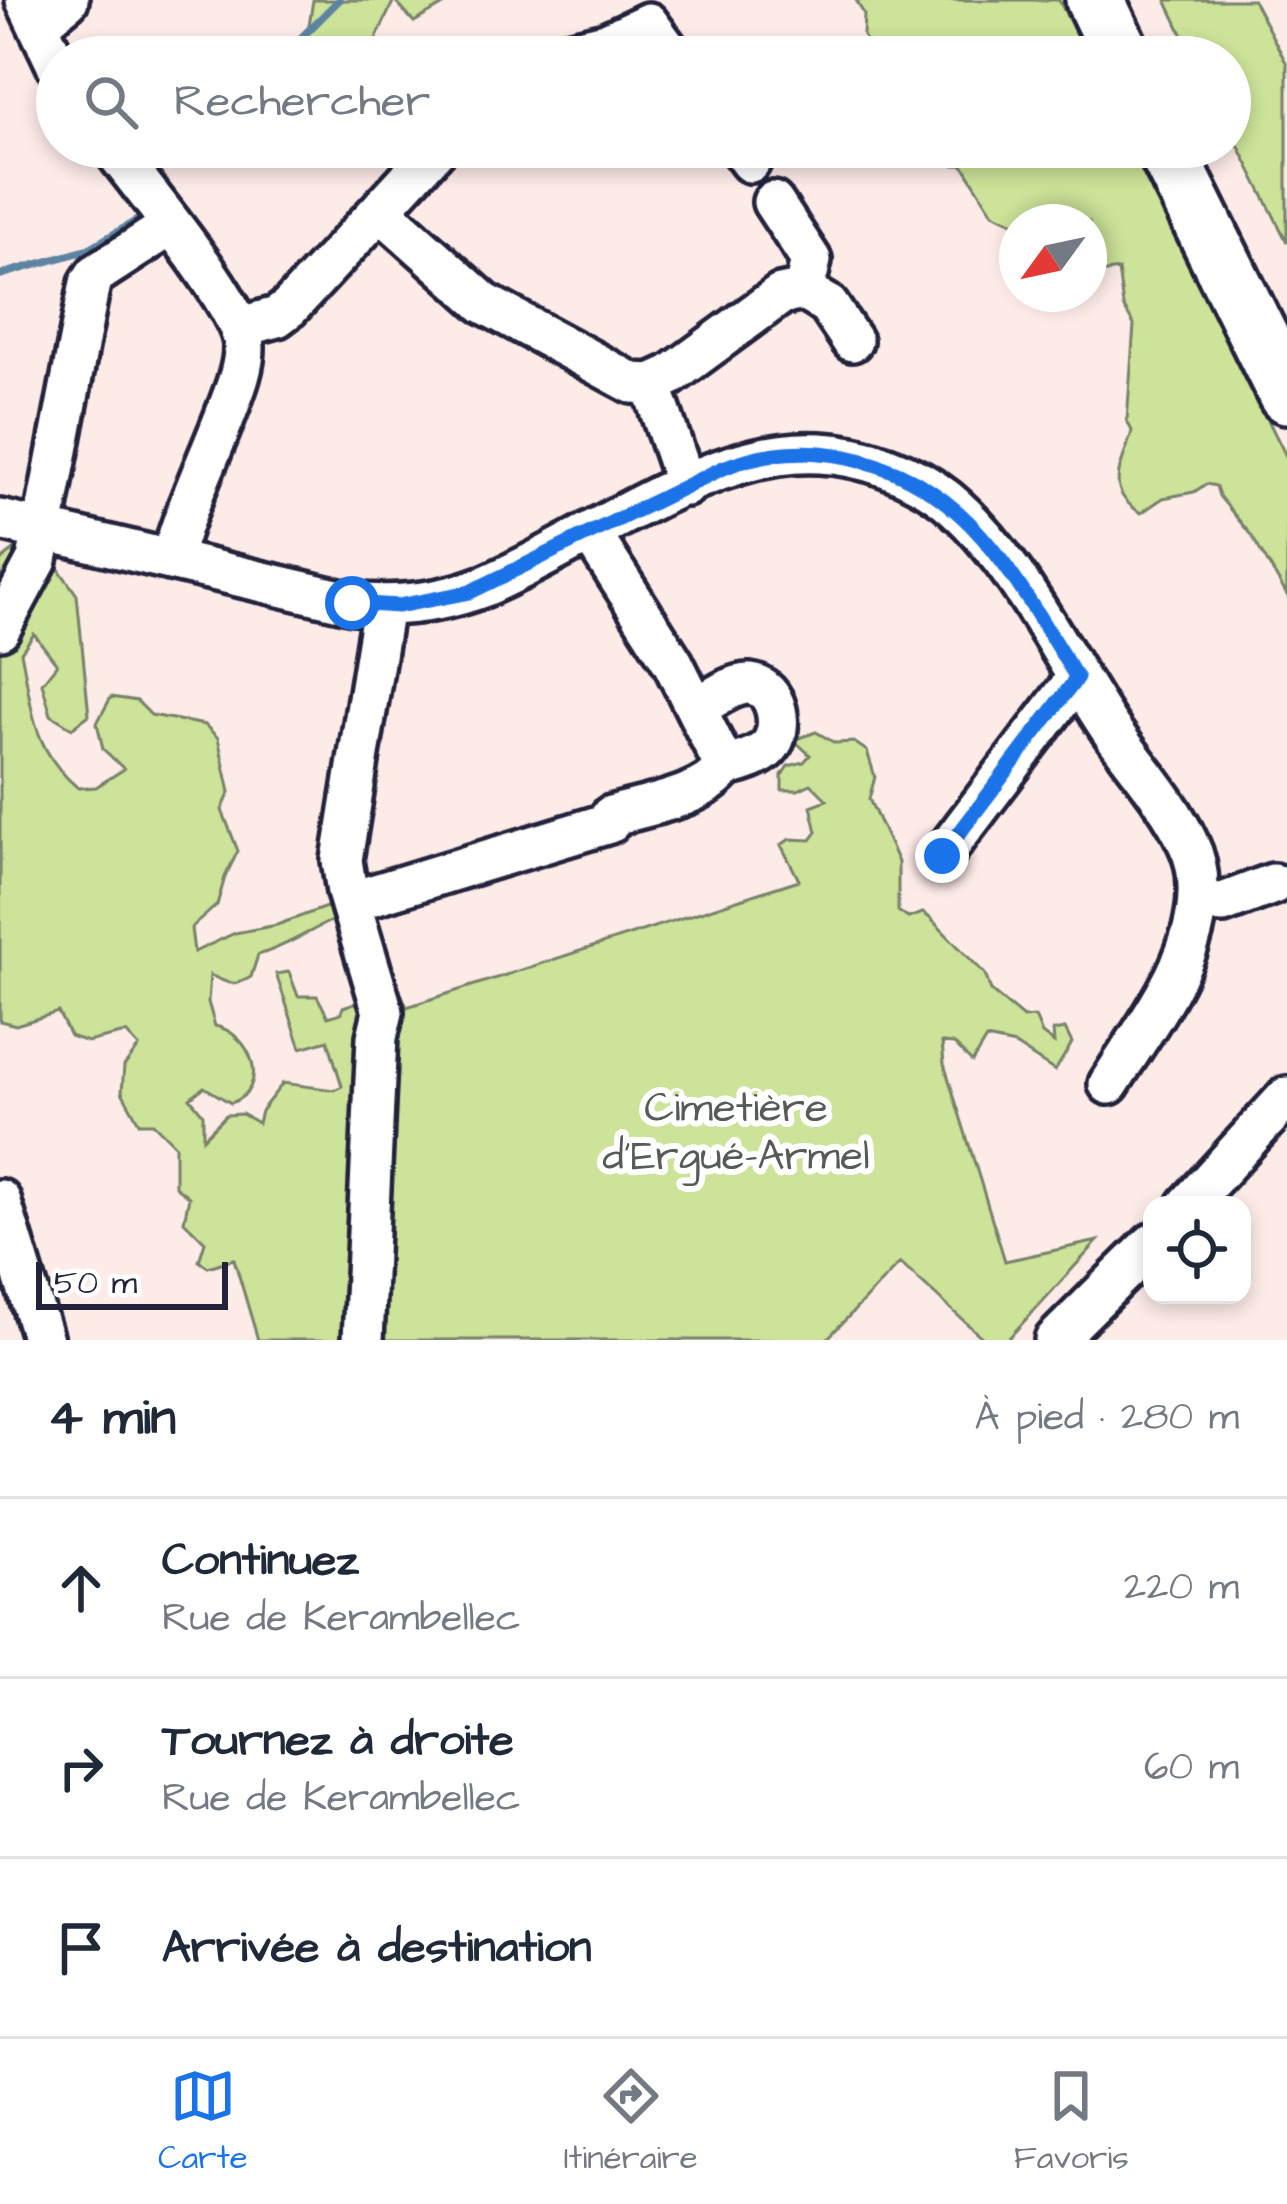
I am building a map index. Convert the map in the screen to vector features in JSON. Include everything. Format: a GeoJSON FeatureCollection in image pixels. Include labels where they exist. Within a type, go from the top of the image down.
{"type":"FeatureCollection","features":[{"type":"Feature","properties":{"kind":"highway"},"geometry":{"type":"LineString","coordinates":[[1095,0],[1112,36]]}},
{"type":"Feature","properties":{"kind":"highway"},"geometry":{"type":"LineString","coordinates":[[1137,0],[1155,36]]}},
{"type":"Feature","properties":{"kind":"highway"},"geometry":{"type":"LineString","coordinates":[[1175,168],[1287,394]]}},
{"type":"Feature","properties":{"kind":"highway"},"geometry":{"type":"LineString","coordinates":[[1218,168],[1287,308]]}},
{"type":"Feature","properties":{"kind":"street"},"geometry":{"type":"LineString","coordinates":[[613,36],[640,11],[658,36]]}},
{"type":"Feature","properties":{"kind":"street"},"geometry":{"type":"LineString","coordinates":[[127,168],[240,327],[243,360],[171,560]]}},
{"type":"Feature","properties":{"kind":"street"},"geometry":{"type":"LineString","coordinates":[[240,327],[277,317],[290,308],[419,168]]}},
{"type":"Feature","properties":{"kind":"street"},"geometry":{"type":"LineString","coordinates":[[773,202],[811,260],[804,290]]}},
{"type":"Feature","properties":{"kind":"street"},"geometry":{"type":"LineString","coordinates":[[380,210],[484,303],[632,383],[651,384],[671,375],[780,295],[804,290],[828,305],[852,340]]}},
{"type":"Feature","properties":{"kind":"street"},"geometry":{"type":"LineString","coordinates":[[0,629],[32,574],[90,283],[96,274],[170,226]]}},
{"type":"Feature","properties":{"kind":"street"},"geometry":{"type":"LineString","coordinates":[[651,384],[686,486]]}},
{"type":"Feature","properties":{"kind":"street"},"geometry":{"type":"LineString","coordinates":[[0,520],[352,603],[383,606],[470,592],[735,463],[782,453],[846,456],[908,476],[950,503],[981,533],[1181,829],[1194,857],[1198,902],[1191,933],[1172,980],[1109,1084]]}},
{"type":"Feature","properties":{"kind":"street"},"geometry":{"type":"LineString","coordinates":[[592,534],[697,708],[725,767]]}},
{"type":"Feature","properties":{"kind":"street"},"geometry":{"type":"LineString","coordinates":[[363,1340],[378,1029],[383,1012],[350,902],[344,842],[383,606]]}},
{"type":"Feature","properties":{"kind":"street"},"geometry":{"type":"LineString","coordinates":[[942,856],[1077,678]]}},
{"type":"Feature","properties":{"kind":"street"},"geometry":{"type":"LineString","coordinates":[[350,902],[609,823],[611,816],[716,781],[725,767],[760,755],[774,742],[779,721],[766,692],[746,684],[697,708]]}},
{"type":"Feature","properties":{"kind":"street"},"geometry":{"type":"LineString","coordinates":[[1198,902],[1223,903],[1273,884]]}},
{"type":"Feature","properties":{"kind":"street"},"geometry":{"type":"LineString","coordinates":[[1196,1196],[1287,1097]]}},
{"type":"Feature","properties":{"kind":"street"},"geometry":{"type":"LineString","coordinates":[[0,1200],[37,1339]]}},
{"type":"Feature","properties":{"kind":"street"},"geometry":{"type":"LineString","coordinates":[[1055,1340],[1143,1253]]}},
{"type":"Feature","properties":{"kind":"green space"},"geometry":{"type":"Polygon","coordinates":[[[313,0],[394,0],[378,36],[307,36],[313,0]]]}},
{"type":"Feature","properties":{"kind":"green space"},"geometry":{"type":"Polygon","coordinates":[[[394,0],[452,0],[414,22],[394,0]]]}},
{"type":"Feature","properties":{"kind":"green space"},"geometry":{"type":"Polygon","coordinates":[[[856,0],[1059,0],[1077,36],[863,36],[864,14],[856,0]]]}},
{"type":"Feature","properties":{"kind":"green space"},"geometry":{"type":"Polygon","coordinates":[[[1166,0],[1253,0],[1287,64],[1287,242],[1250,168],[1251,36],[1183,36],[1166,0]]]}},
{"type":"Feature","properties":{"kind":"green space"},"geometry":{"type":"Polygon","coordinates":[[[965,168],[1142,168],[1287,458],[1287,595],[1216,486],[1206,484],[1194,492],[1163,498],[1141,513],[1122,495],[1118,475],[1132,431],[1127,421],[1134,325],[1123,306],[1118,270],[1107,272],[1107,204],[999,204],[999,216],[965,168]]]}},
{"type":"Feature","properties":{"kind":"green space","name":"Cimetière d'Ergué-Armel"},"geometry":{"type":"Polygon","coordinates":[[[14,550],[21,557],[56,565],[77,595],[89,715],[72,728],[51,715],[42,683],[57,664],[34,634],[21,652],[42,742],[78,788],[96,787],[124,769],[103,749],[97,723],[111,697],[137,701],[151,715],[205,725],[218,738],[230,792],[222,810],[238,851],[217,905],[191,928],[194,952],[235,933],[277,925],[329,906],[333,920],[258,955],[251,977],[230,983],[210,975],[208,1002],[215,1026],[247,1049],[253,1074],[244,1096],[231,1103],[204,1087],[190,1098],[203,1114],[203,1138],[226,1115],[242,1114],[258,1123],[261,1111],[283,1083],[334,1090],[342,1086],[328,1040],[301,1048],[276,974],[289,972],[298,996],[317,996],[328,1017],[363,1000],[366,1006],[402,995],[407,1007],[799,880],[781,845],[790,839],[811,840],[817,832],[811,806],[827,800],[811,784],[782,790],[782,775],[788,766],[810,755],[794,740],[816,732],[835,743],[854,742],[867,751],[875,777],[869,799],[898,862],[898,911],[908,918],[923,913],[930,918],[985,974],[991,991],[1023,1018],[1035,1017],[1042,1034],[1054,1043],[1053,1031],[1065,1029],[1072,1043],[1055,1071],[1015,1045],[986,1039],[972,1062],[954,1044],[942,1043],[944,1064],[1005,1261],[1098,1241],[1007,1340],[985,1340],[900,1263],[826,1340],[258,1340],[234,1259],[208,1267],[199,1261],[205,1242],[184,1221],[189,1197],[175,1186],[175,1145],[153,1123],[139,1123],[122,1092],[124,1066],[139,1047],[126,1033],[87,1042],[70,1036],[58,1012],[16,1025],[0,1021],[0,561],[14,550]]]}},
{"type":"Feature","properties":{"kind":"waterway"},"geometry":{"type":"LineString","coordinates":[[303,36],[339,0]]}},
{"type":"Feature","properties":{"kind":"waterway"},"geometry":{"type":"LineString","coordinates":[[0,275],[87,250],[143,217]]}},
{"type":"Feature","properties":{"kind":"route"},"geometry":{"type":"LineString","coordinates":[[352,603],[398,606],[470,592],[752,458],[828,453],[908,476],[950,503],[981,533],[1077,678],[942,856]]}}]}
